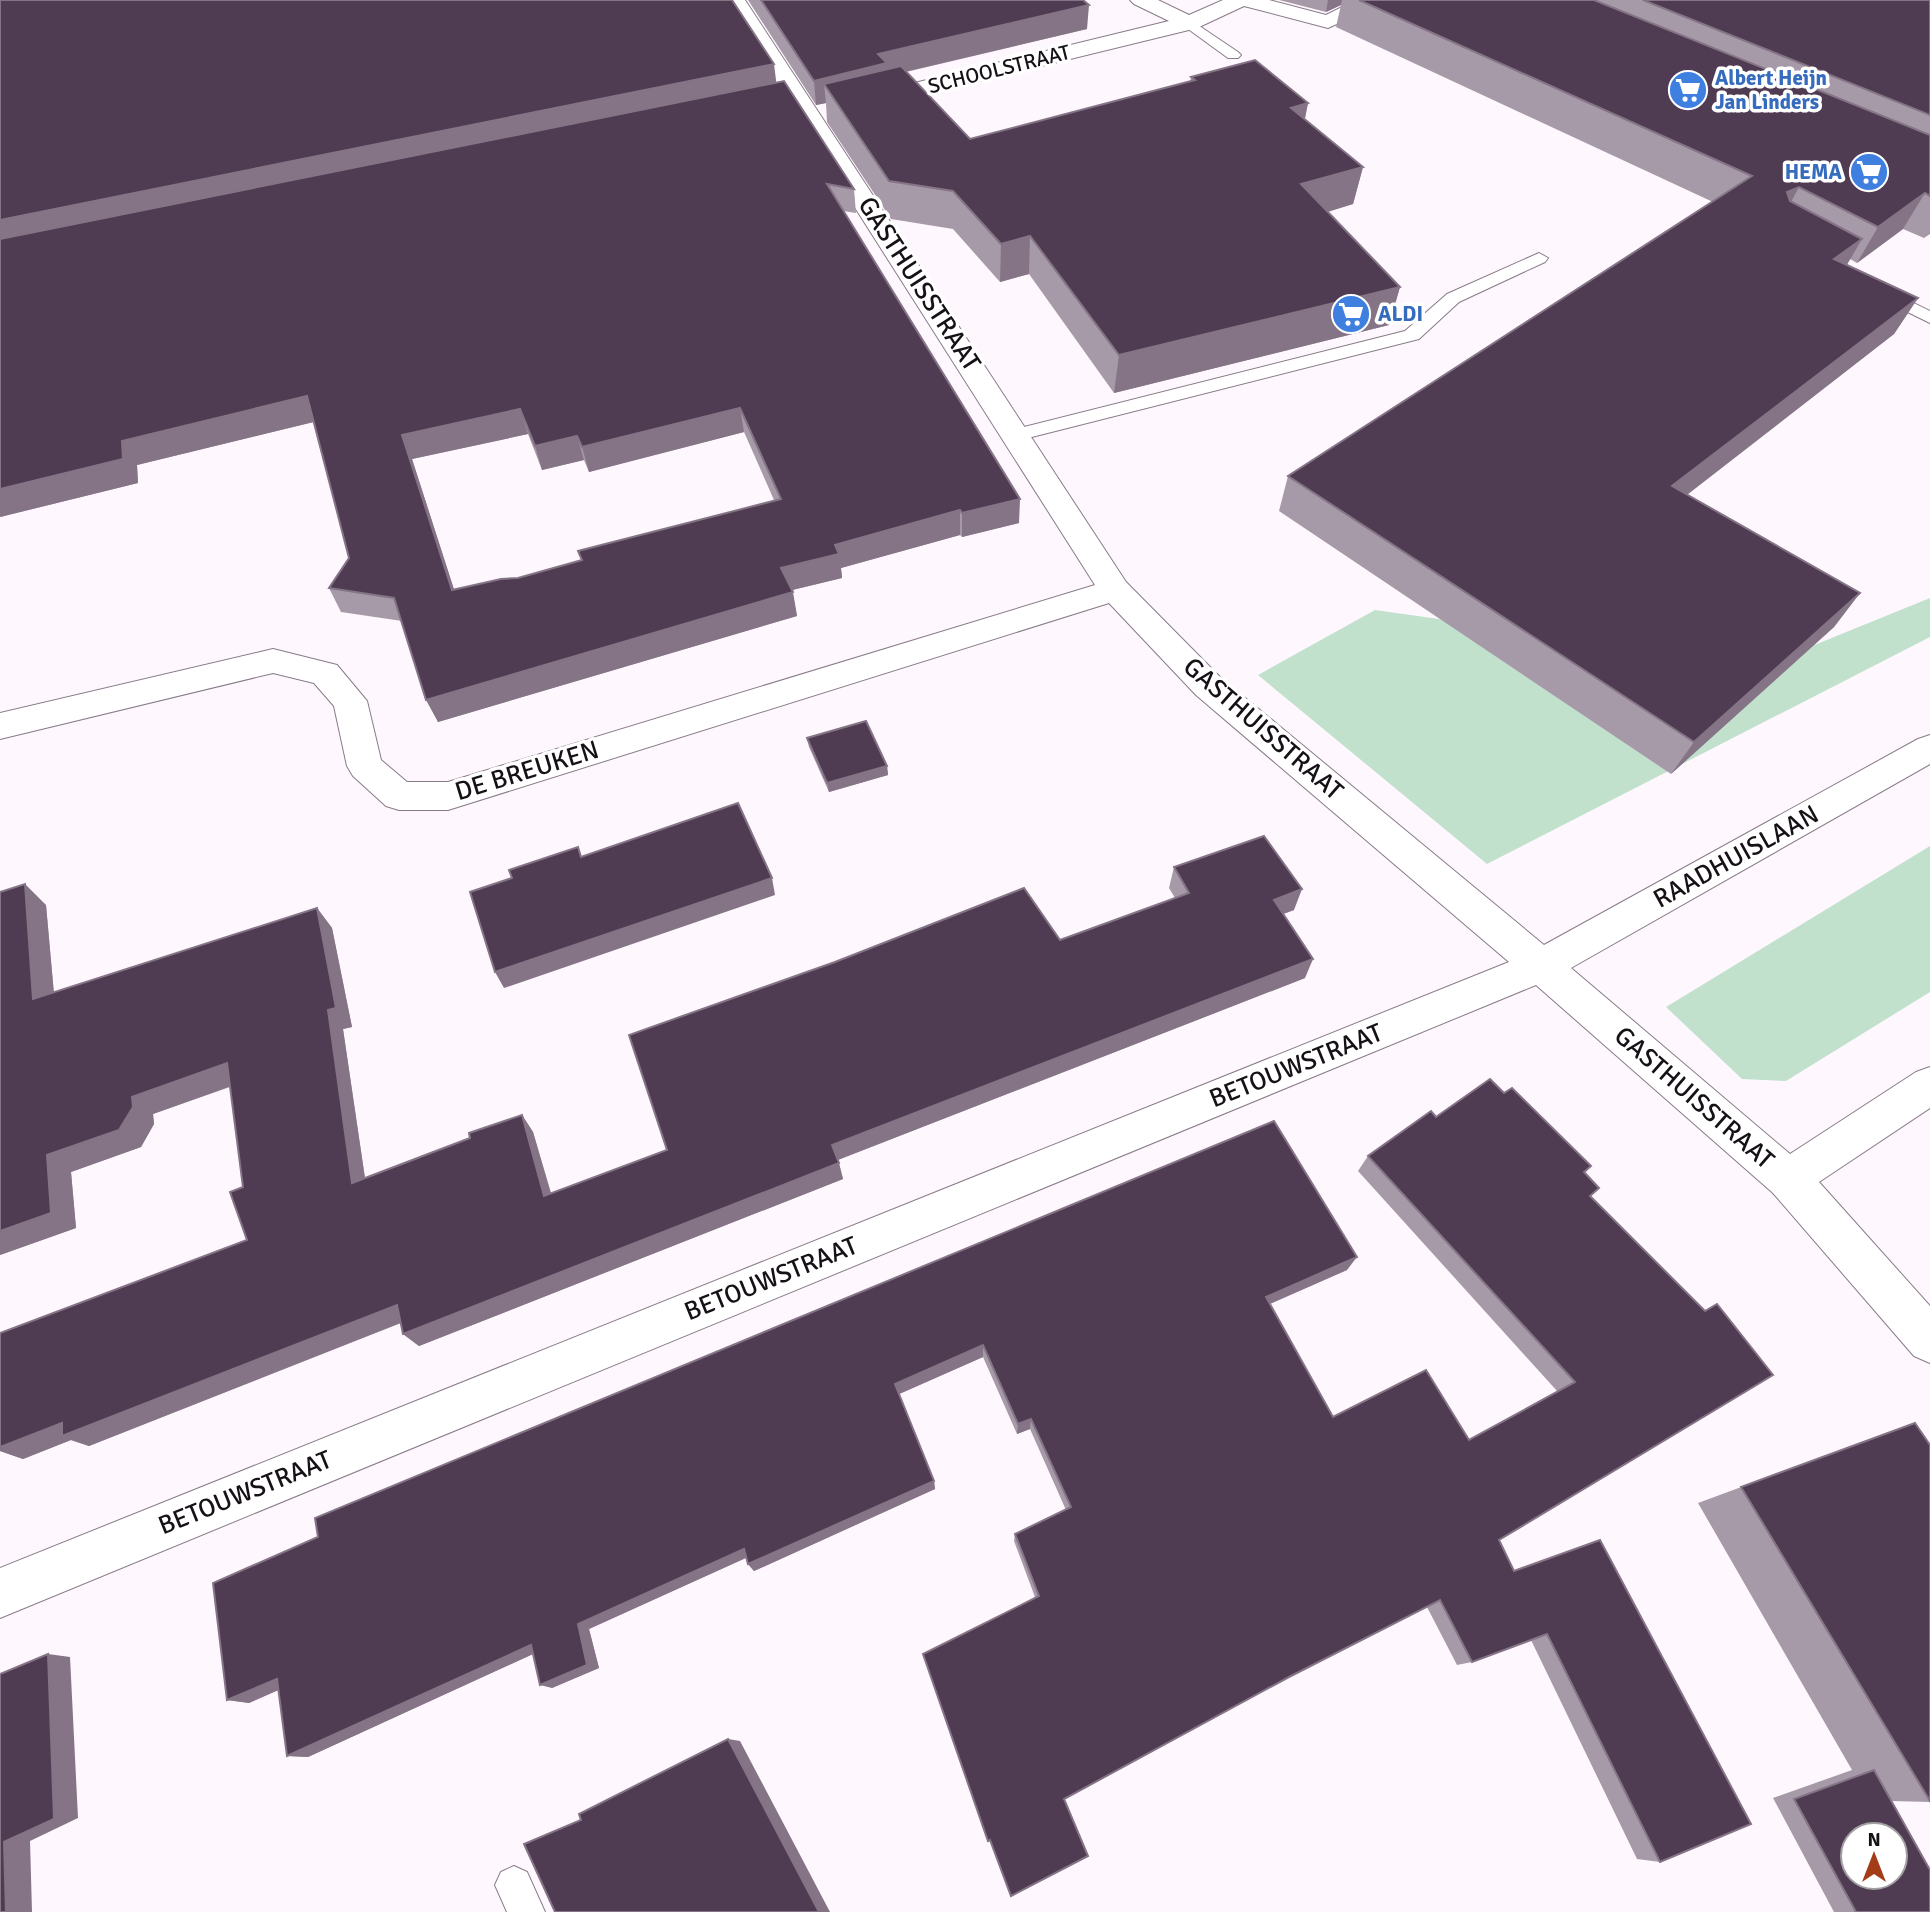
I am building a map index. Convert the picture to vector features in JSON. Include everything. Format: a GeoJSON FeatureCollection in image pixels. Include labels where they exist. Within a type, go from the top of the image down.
{"type":"FeatureCollection","features":[{"type":"Feature","properties":{"kind":"street","name":"GASTHUISSTRAAT"},"geometry":{"type":"LineString","coordinates":[[734,0],[811,105],[1115,590],[1208,686],[1541,966],[1788,1179],[1930,1340]]}},
{"type":"Feature","properties":{"kind":"street"},"geometry":{"type":"LineString","coordinates":[[1141,0],[1189,23]]}},
{"type":"Feature","properties":{"kind":"street","name":"SCHOOLSTRAAT"},"geometry":{"type":"LineString","coordinates":[[811,105],[1189,23],[1242,0]]}},
{"type":"Feature","properties":{"kind":"street"},"geometry":{"type":"LineString","coordinates":[[1242,0],[1328,22],[1373,0]]}},
{"type":"Feature","properties":{"kind":"street","name":"DE BREUKEN"},"geometry":{"type":"LineString","coordinates":[[0,726],[273,661],[325,674],[334,683],[350,701],[365,766],[399,796],[448,796],[1115,590]]}},
{"type":"Feature","properties":{"kind":"street","name":"RAADHUISLAAN"},"geometry":{"type":"LineString","coordinates":[[1541,966],[1930,748]]}},
{"type":"Feature","properties":{"kind":"street","name":"BETOUWSTRAAT"},"geometry":{"type":"LineString","coordinates":[[0,1593],[1541,966]]}},
{"type":"Feature","properties":{"kind":"street"},"geometry":{"type":"LineString","coordinates":[[1788,1179],[1930,1085]]}},
{"type":"Feature","properties":{"kind":"lane"},"geometry":{"type":"LineString","coordinates":[[1189,23],[1233,55]]}},
{"type":"Feature","properties":{"kind":"lane"},"geometry":{"type":"LineString","coordinates":[[1016,435],[1412,335],[1453,298],[1539,258]]}},
{"type":"Feature","properties":{"kind":"lane"},"geometry":{"type":"LineString","coordinates":[[1865,277],[1872,288],[1930,318]]}},
{"type":"Feature","properties":{"kind":"green space"},"geometry":{"type":"Polygon","coordinates":[[[1930,598],[1930,637],[1487,864],[1258,675],[1375,610],[1765,665],[1930,598]]]}},
{"type":"Feature","properties":{"kind":"green space"},"geometry":{"type":"Polygon","coordinates":[[[1930,846],[1930,992],[1786,1081],[1742,1079],[1666,1007],[1930,846]]]}},
{"type":"Feature","properties":{"kind":"building"},"geometry":{"type":"Polygon","coordinates":[[[0,0],[732,0],[774,64],[0,220],[0,0]]]}},
{"type":"Feature","properties":{"kind":"building"},"geometry":{"type":"Polygon","coordinates":[[[761,0],[1083,0],[1089,5],[878,54],[887,63],[814,81],[761,0]]]}},
{"type":"Feature","properties":{"kind":"building"},"geometry":{"type":"Polygon","coordinates":[[[1359,0],[1594,0],[1930,135],[1930,196],[1925,193],[1878,227],[1799,187],[1787,192],[1790,201],[1862,239],[1834,259],[1918,298],[1672,486],[1860,593],[1694,742],[1288,476],[1752,176],[1359,0]]]}},
{"type":"Feature","properties":{"kind":"building"},"geometry":{"type":"Polygon","coordinates":[[[1643,0],[1930,0],[1930,115],[1643,0]]]}},
{"type":"Feature","properties":{"kind":"building"},"geometry":{"type":"Polygon","coordinates":[[[1255,60],[1308,103],[1291,108],[1363,167],[1301,184],[1400,287],[1119,355],[1030,236],[1001,244],[953,191],[889,181],[824,84],[901,66],[970,139],[1195,80],[1191,77],[1255,60]]]}},
{"type":"Feature","properties":{"kind":"building"},"geometry":{"type":"Polygon","coordinates":[[[784,81],[854,189],[827,184],[1020,499],[962,513],[960,510],[835,545],[839,554],[781,568],[793,592],[426,700],[394,598],[329,588],[349,558],[307,396],[122,441],[123,459],[0,489],[0,239],[784,81]],[[740,408],[582,447],[577,436],[535,446],[520,409],[402,435],[452,590],[518,578],[582,560],[578,551],[781,499],[740,408]]]}},
{"type":"Feature","properties":{"kind":"building"},"geometry":{"type":"Polygon","coordinates":[[[866,721],[887,766],[827,783],[807,738],[866,721]]]}},
{"type":"Feature","properties":{"kind":"building"},"geometry":{"type":"Polygon","coordinates":[[[738,803],[772,878],[495,972],[470,892],[512,878],[509,870],[578,847],[581,857],[738,803]]]}},
{"type":"Feature","properties":{"kind":"building"},"geometry":{"type":"Polygon","coordinates":[[[1264,836],[1302,889],[1274,900],[1313,959],[832,1145],[839,1163],[403,1334],[397,1305],[62,1436],[62,1423],[0,1447],[0,1333],[247,1240],[230,1192],[243,1187],[227,1063],[132,1097],[133,1107],[119,1130],[47,1155],[51,1213],[0,1231],[0,892],[25,884],[33,999],[317,908],[336,1008],[328,1010],[352,1183],[470,1138],[469,1133],[522,1115],[544,1196],[667,1150],[629,1035],[835,962],[1024,888],[1060,940],[1189,893],[1174,867],[1264,836]]]}},
{"type":"Feature","properties":{"kind":"building"},"geometry":{"type":"Polygon","coordinates":[[[1490,1079],[1504,1093],[1512,1088],[1591,1166],[1584,1172],[1599,1188],[1590,1196],[1705,1311],[1717,1304],[1773,1375],[1499,1540],[1514,1571],[1600,1540],[1751,1824],[1660,1862],[1547,1634],[1472,1662],[1440,1600],[1289,1677],[1064,1799],[1088,1856],[1011,1896],[990,1840],[988,1841],[923,1654],[1039,1596],[1015,1534],[1071,1507],[1031,1419],[1018,1424],[983,1345],[895,1384],[934,1481],[748,1564],[744,1549],[578,1624],[587,1665],[540,1685],[531,1645],[287,1756],[277,1679],[227,1700],[213,1583],[318,1537],[315,1518],[1274,1121],[1357,1257],[1266,1297],[1333,1417],[1426,1370],[1469,1440],[1575,1382],[1368,1156],[1431,1111],[1436,1117],[1490,1079]]]}},
{"type":"Feature","properties":{"kind":"building"},"geometry":{"type":"Polygon","coordinates":[[[1915,1423],[1930,1445],[1930,1801],[1741,1487],[1915,1423]]]}},
{"type":"Feature","properties":{"kind":"building"},"geometry":{"type":"Polygon","coordinates":[[[48,1654],[54,1819],[4,1842],[6,1912],[0,1912],[0,1674],[48,1654]]]}},
{"type":"Feature","properties":{"kind":"building"},"geometry":{"type":"Polygon","coordinates":[[[728,1739],[819,1912],[555,1912],[524,1844],[581,1820],[579,1814],[728,1739]]]}},
{"type":"Feature","properties":{"kind":"building"},"geometry":{"type":"Polygon","coordinates":[[[1874,1770],[1903,1821],[1839,1821],[1839,1881],[1794,1799],[1874,1770]]]}},
{"type":"Feature","properties":{"kind":"building"},"geometry":{"type":"Polygon","coordinates":[[[1909,1832],[1930,1870],[1930,1912],[1856,1912],[1844,1891],[1909,1891],[1909,1832]]]}},
{"type":"Feature","properties":{"kind":"place","name":"Albert Heijn Jan Linders"},"geometry":{"type":"Point","coordinates":[1688,90]}},
{"type":"Feature","properties":{"kind":"place","name":"HEMA"},"geometry":{"type":"Point","coordinates":[1869,172]}},
{"type":"Feature","properties":{"kind":"place","name":"ALDI"},"geometry":{"type":"Point","coordinates":[1351,314]}}]}
